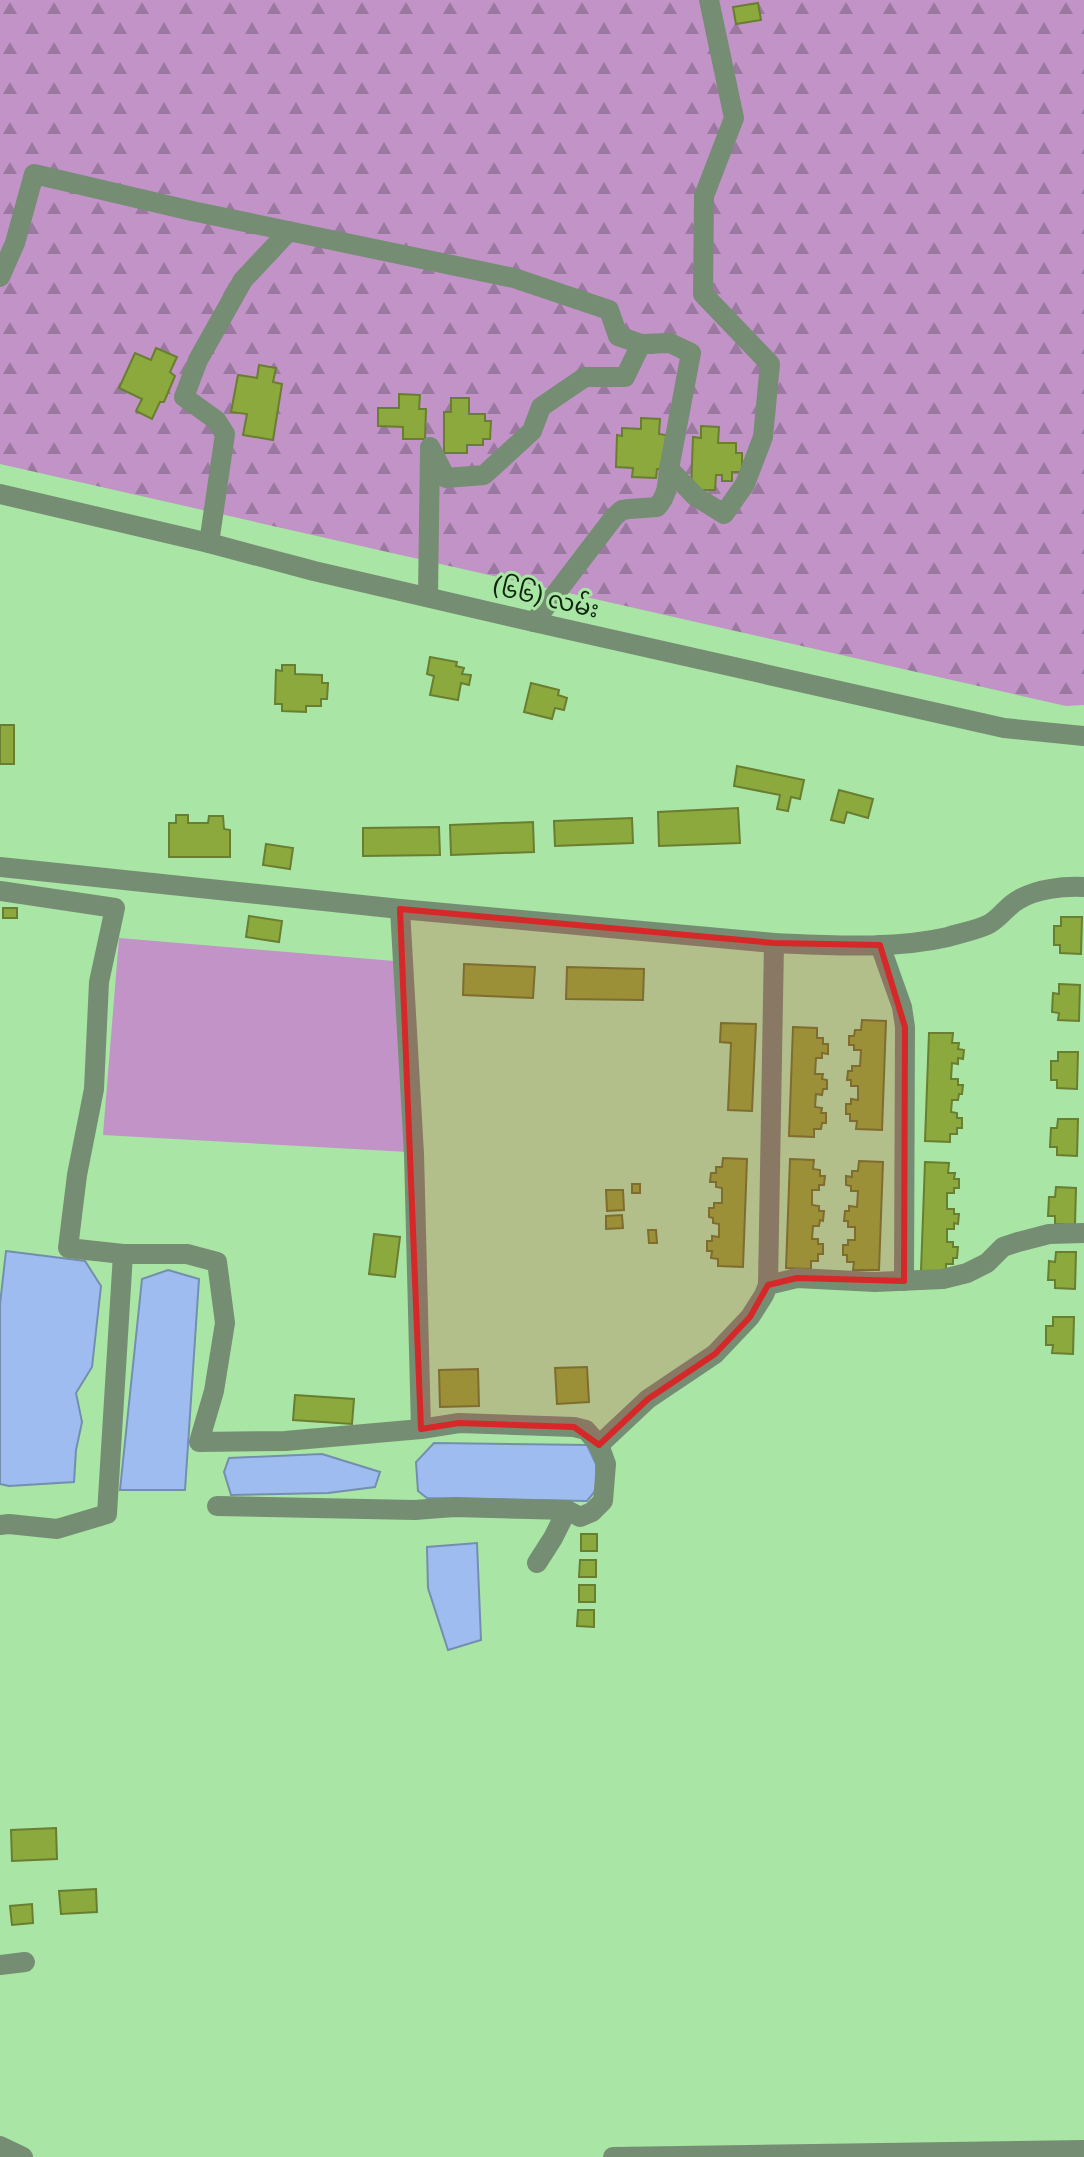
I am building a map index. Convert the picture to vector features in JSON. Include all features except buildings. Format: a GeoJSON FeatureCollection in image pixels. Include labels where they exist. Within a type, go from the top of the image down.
{"type":"FeatureCollection","features":[{"type":"Feature","properties":{"kind":"street"},"geometry":{"type":"LineString","coordinates":[[669,469],[695,496],[724,514],[745,484],[763,437],[770,364],[703,294],[704,196],[734,118],[709,0]]}},
{"type":"Feature","properties":{"kind":"street"},"geometry":{"type":"LineString","coordinates":[[0,277],[15,243],[34,174],[192,211],[514,278],[609,310],[618,336],[641,344],[670,343],[691,353],[666,497],[657,507],[622,510],[614,517],[534,622]]}},
{"type":"Feature","properties":{"kind":"street"},"geometry":{"type":"LineString","coordinates":[[209,543],[225,434],[216,420],[184,397],[198,360],[243,280],[289,231]]}},
{"type":"Feature","properties":{"kind":"street"},"geometry":{"type":"LineString","coordinates":[[428,597],[430,447],[446,478],[484,475],[532,431],[541,407],[585,377],[625,377],[641,344]]}},
{"type":"Feature","properties":{"kind":"street","name":"(၆၆) လမ်း"},"geometry":{"type":"LineString","coordinates":[[0,494],[314,571],[1004,728],[1084,736]]}},
{"type":"Feature","properties":{"kind":"street"},"geometry":{"type":"LineString","coordinates":[[0,867],[400,909],[774,943],[880,945],[947,937],[989,924],[1018,900],[1038,892],[1084,887]]}},
{"type":"Feature","properties":{"kind":"street"},"geometry":{"type":"LineString","coordinates":[[0,891],[115,908],[99,982],[94,1089],[77,1175],[68,1248],[123,1254],[187,1254],[217,1262],[225,1323],[214,1391],[199,1442],[285,1441],[459,1423],[574,1427],[586,1430],[599,1445],[606,1464],[603,1501],[592,1512],[580,1517],[567,1510],[217,1506]]}},
{"type":"Feature","properties":{"kind":"street"},"geometry":{"type":"LineString","coordinates":[[400,909],[414,1154],[421,1429]]}},
{"type":"Feature","properties":{"kind":"street"},"geometry":{"type":"LineString","coordinates":[[599,1445],[648,1399],[715,1354],[750,1317],[768,1285],[774,943]]}},
{"type":"Feature","properties":{"kind":"street"},"geometry":{"type":"LineString","coordinates":[[880,945],[902,1007],[905,1027],[904,1281]]}},
{"type":"Feature","properties":{"kind":"street"},"geometry":{"type":"LineString","coordinates":[[768,1285],[797,1278],[875,1282],[943,1279],[967,1273],[987,1263],[1003,1247],[1049,1234],[1084,1233]]}},
{"type":"Feature","properties":{"kind":"street"},"geometry":{"type":"LineString","coordinates":[[3,1521],[57,1529],[107,1514],[123,1254]]}},
{"type":"Feature","properties":{"kind":"street"},"geometry":{"type":"LineString","coordinates":[[537,1563],[567,1510]]}},
{"type":"Feature","properties":{"kind":"street"},"geometry":{"type":"LineString","coordinates":[[0,1965],[25,1962]]}},
{"type":"Feature","properties":{"kind":"street"},"geometry":{"type":"LineString","coordinates":[[0,2146],[23,2157]]}},
{"type":"Feature","properties":{"kind":"street"},"geometry":{"type":"LineString","coordinates":[[613,2157],[1084,2150]]}},
{"type":"Feature","properties":{"kind":"highlighted area"},"geometry":{"type":"Polygon","coordinates":[[[400,909],[774,943],[880,945],[905,1027],[904,1281],[797,1278],[768,1285],[750,1317],[715,1354],[648,1399],[599,1445],[574,1427],[459,1423],[421,1429],[400,909]]]}},
{"type":"Feature","properties":{"kind":"green space"},"geometry":{"type":"Polygon","coordinates":[[[0,0],[1084,0],[1084,705],[1066,706],[0,464],[0,0]]]}},
{"type":"Feature","properties":{"kind":"green space"},"geometry":{"type":"Polygon","coordinates":[[[119,938],[394,961],[408,1152],[103,1135],[119,938]]]}},
{"type":"Feature","properties":{"kind":"water"},"geometry":{"type":"Polygon","coordinates":[[[6,1251],[85,1261],[101,1286],[92,1367],[76,1393],[82,1422],[74,1482],[0,1484],[0,1304],[6,1251]]]}},
{"type":"Feature","properties":{"kind":"water"},"geometry":{"type":"Polygon","coordinates":[[[168,1270],[199,1279],[185,1490],[120,1490],[142,1279],[168,1270]]]}},
{"type":"Feature","properties":{"kind":"water"},"geometry":{"type":"Polygon","coordinates":[[[434,1443],[587,1445],[596,1464],[596,1490],[587,1501],[427,1498],[418,1491],[416,1462],[434,1443]]]}},
{"type":"Feature","properties":{"kind":"water"},"geometry":{"type":"Polygon","coordinates":[[[322,1454],[380,1472],[375,1487],[328,1493],[231,1495],[224,1472],[229,1458],[322,1454]]]}},
{"type":"Feature","properties":{"kind":"water"},"geometry":{"type":"Polygon","coordinates":[[[477,1543],[481,1640],[448,1650],[428,1588],[427,1547],[477,1543]]]}}]}
